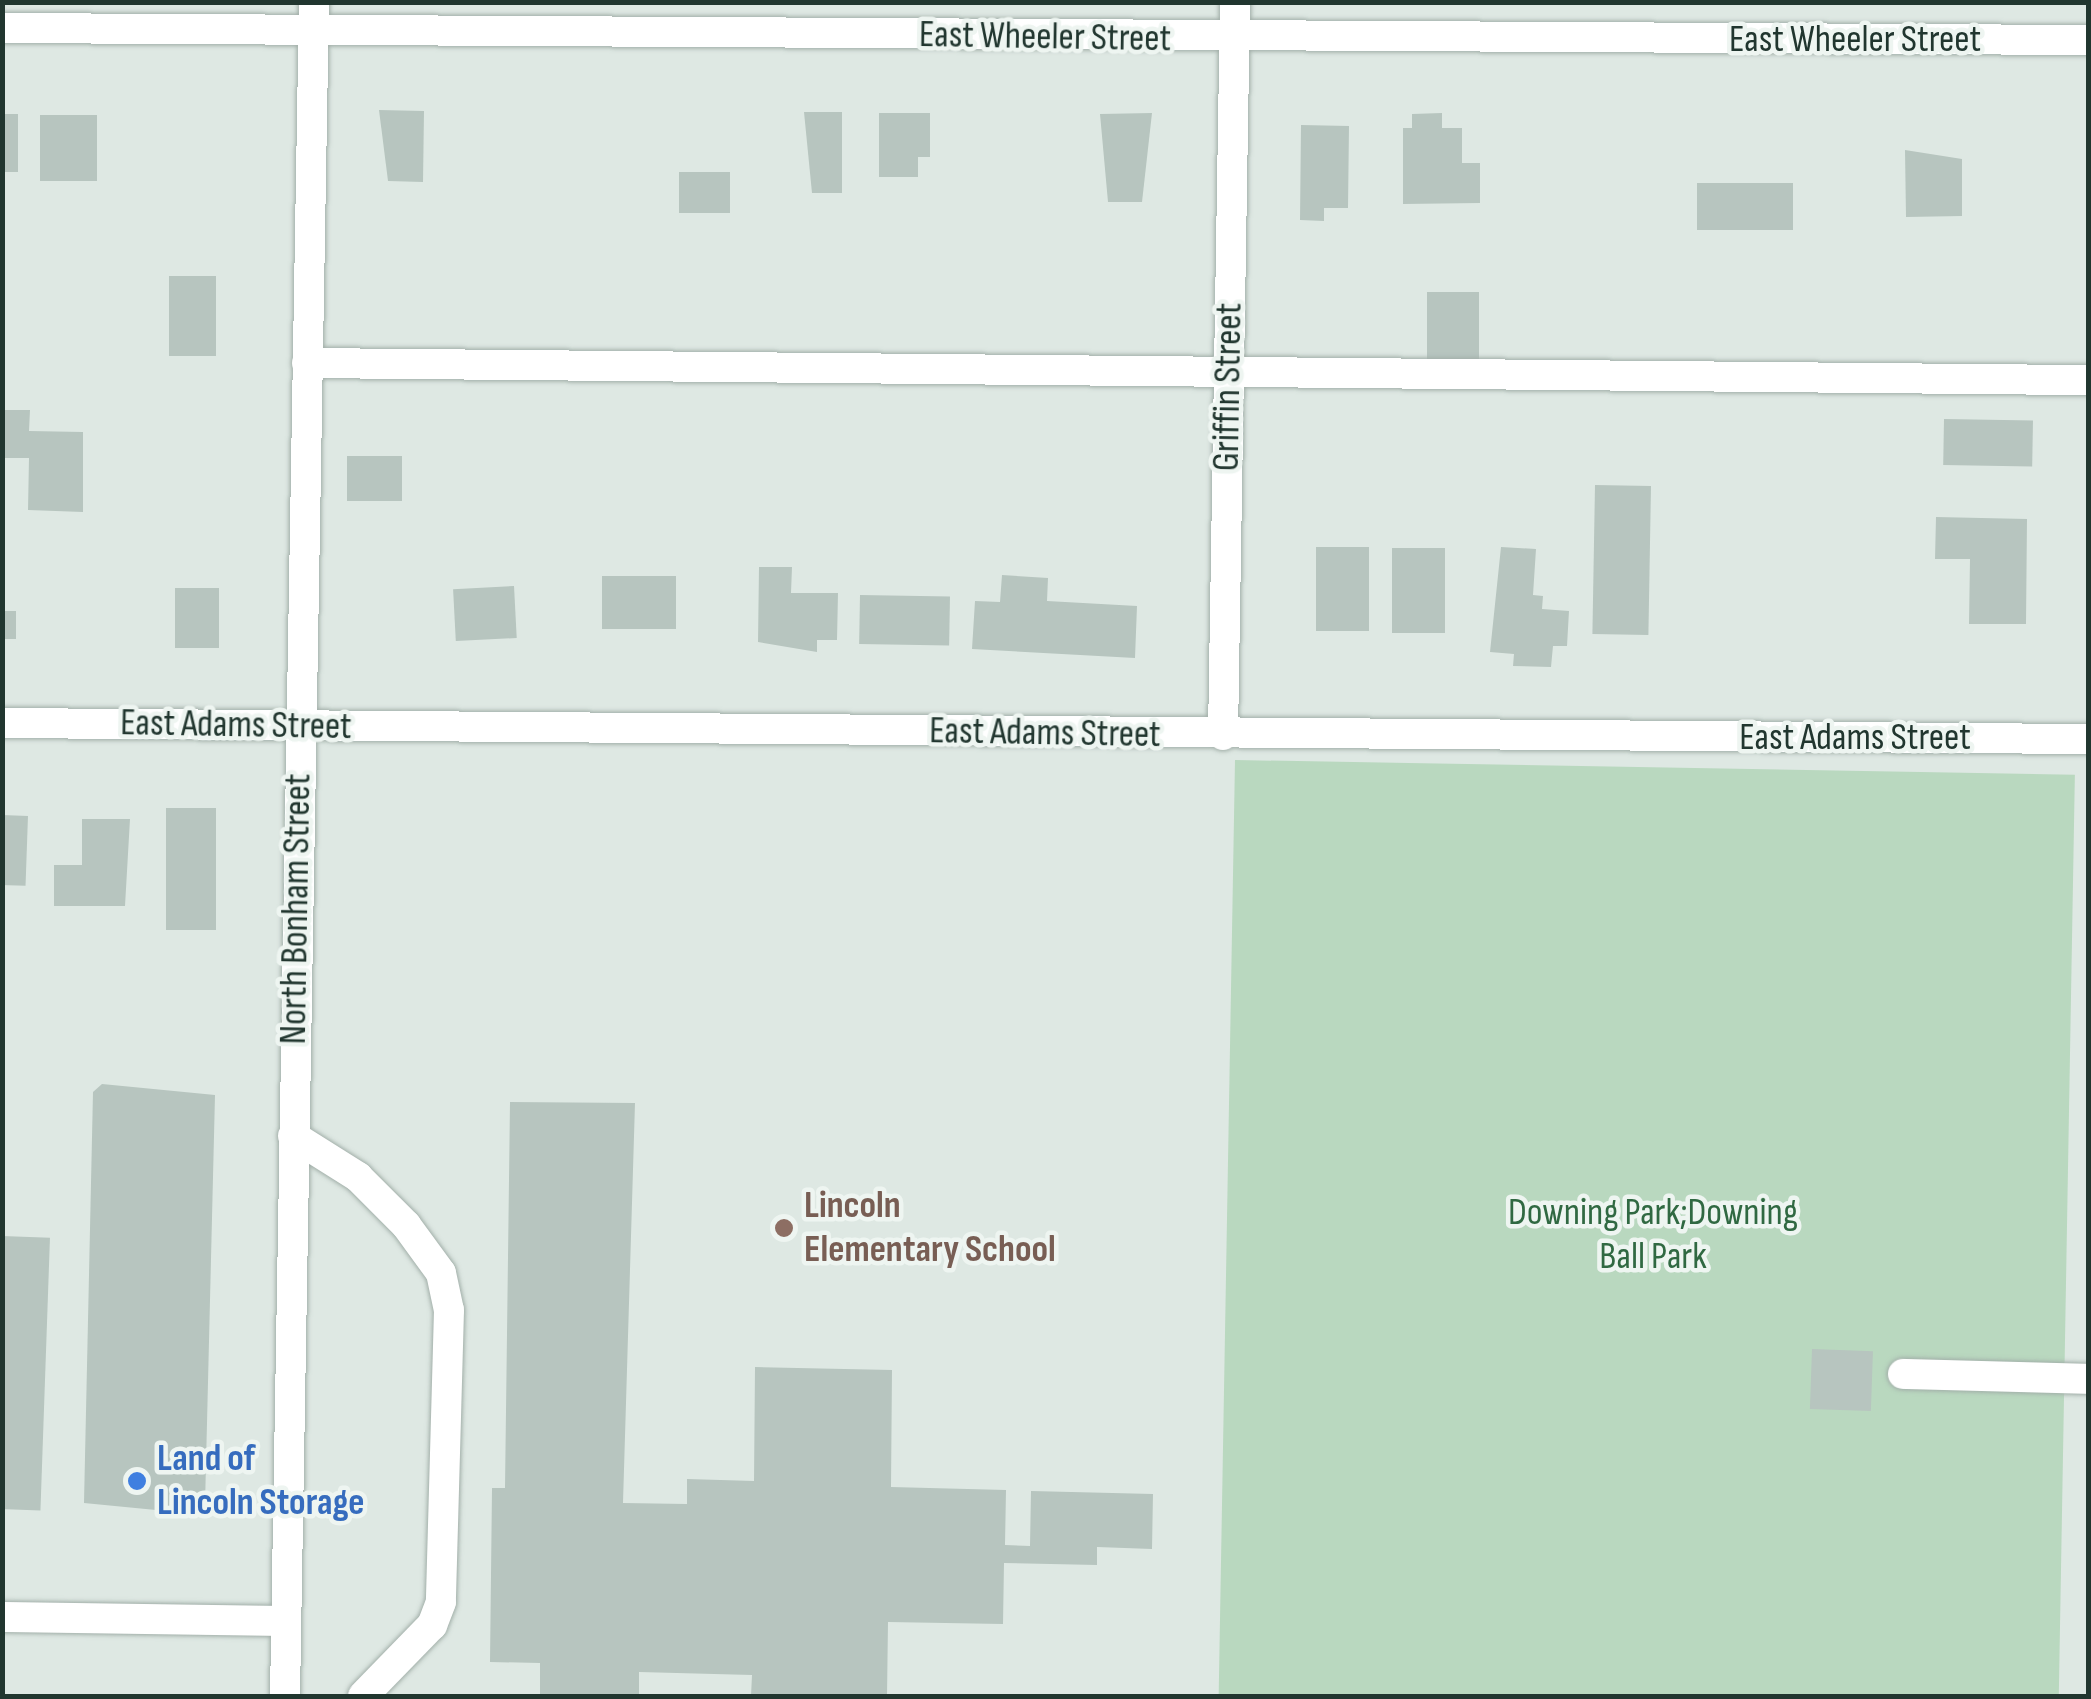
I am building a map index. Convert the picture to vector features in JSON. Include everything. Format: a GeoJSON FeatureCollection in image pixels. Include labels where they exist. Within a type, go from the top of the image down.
{"type":"FeatureCollection","features":[{"type":"Feature","properties":{"kind":"street","name":"Griffin Street"},"geometry":{"type":"LineString","coordinates":[[1222,735],[1235,2]]}},
{"type":"Feature","properties":{"kind":"street","name":"East Wheeler Street"},"geometry":{"type":"LineString","coordinates":[[2,28],[314,16],[1234,40],[2088,40]]}},
{"type":"Feature","properties":{"kind":"street","name":"North Bonham Street"},"geometry":{"type":"LineString","coordinates":[[286,1696],[299,726],[314,16]]}},
{"type":"Feature","properties":{"kind":"street"},"geometry":{"type":"LineString","coordinates":[[307,364],[2088,380]]}},
{"type":"Feature","properties":{"kind":"street","name":"East Adams Street"},"geometry":{"type":"LineString","coordinates":[[2,723],[2088,739]]}},
{"type":"Feature","properties":{"kind":"street"},"geometry":{"type":"LineString","coordinates":[[293,1136],[358,1177],[406,1225],[441,1273],[449,1310],[441,1602],[432,1625],[363,1696]]}},
{"type":"Feature","properties":{"kind":"street"},"geometry":{"type":"LineString","coordinates":[[1903,1374],[2088,1379]]}},
{"type":"Feature","properties":{"kind":"street"},"geometry":{"type":"LineString","coordinates":[[2,1617],[286,1621]]}},
{"type":"Feature","properties":{"kind":"green space","name":"Downing Park;Downing Ball Park"},"geometry":{"type":"Polygon","coordinates":[[[1235,760],[2075,775],[2059,1696],[1219,1696],[1235,760]]]}},
{"type":"Feature","properties":{"kind":"building"},"geometry":{"type":"Polygon","coordinates":[[[379,110],[424,111],[423,182],[388,181],[379,110]]]}},
{"type":"Feature","properties":{"kind":"building"},"geometry":{"type":"Polygon","coordinates":[[[804,112],[842,112],[842,193],[812,193],[804,112]]]}},
{"type":"Feature","properties":{"kind":"building"},"geometry":{"type":"Polygon","coordinates":[[[879,113],[930,113],[930,157],[918,157],[918,177],[879,177],[879,113]]]}},
{"type":"Feature","properties":{"kind":"building"},"geometry":{"type":"Polygon","coordinates":[[[1152,113],[1142,202],[1108,202],[1100,114],[1152,113]]]}},
{"type":"Feature","properties":{"kind":"building"},"geometry":{"type":"Polygon","coordinates":[[[1442,113],[1442,128],[1462,128],[1462,163],[1480,163],[1480,203],[1403,204],[1403,128],[1412,128],[1412,114],[1442,113]]]}},
{"type":"Feature","properties":{"kind":"building"},"geometry":{"type":"Polygon","coordinates":[[[2,114],[18,114],[18,172],[2,172],[2,114]]]}},
{"type":"Feature","properties":{"kind":"building"},"geometry":{"type":"Polygon","coordinates":[[[40,115],[97,115],[97,181],[40,181],[40,115]]]}},
{"type":"Feature","properties":{"kind":"building"},"geometry":{"type":"Polygon","coordinates":[[[1301,125],[1349,126],[1348,208],[1324,208],[1324,221],[1300,220],[1301,125]]]}},
{"type":"Feature","properties":{"kind":"building"},"geometry":{"type":"Polygon","coordinates":[[[1905,150],[1962,159],[1962,216],[1906,217],[1905,150]]]}},
{"type":"Feature","properties":{"kind":"building"},"geometry":{"type":"Polygon","coordinates":[[[679,172],[730,172],[730,213],[679,213],[679,172]]]}},
{"type":"Feature","properties":{"kind":"building"},"geometry":{"type":"Polygon","coordinates":[[[1697,183],[1793,183],[1793,230],[1697,230],[1697,183]]]}},
{"type":"Feature","properties":{"kind":"building"},"geometry":{"type":"Polygon","coordinates":[[[169,276],[216,276],[216,356],[169,356],[169,276]]]}},
{"type":"Feature","properties":{"kind":"building"},"geometry":{"type":"Polygon","coordinates":[[[1427,292],[1479,292],[1479,360],[1427,360],[1427,292]]]}},
{"type":"Feature","properties":{"kind":"building"},"geometry":{"type":"Polygon","coordinates":[[[2,410],[30,410],[29,431],[83,432],[83,512],[28,510],[29,458],[2,458],[2,410]]]}},
{"type":"Feature","properties":{"kind":"building"},"geometry":{"type":"Polygon","coordinates":[[[1944,419],[2033,421],[2032,467],[1943,465],[1944,419]]]}},
{"type":"Feature","properties":{"kind":"building"},"geometry":{"type":"Polygon","coordinates":[[[347,456],[402,456],[402,501],[347,501],[347,456]]]}},
{"type":"Feature","properties":{"kind":"building"},"geometry":{"type":"Polygon","coordinates":[[[1595,485],[1651,486],[1648,635],[1592,634],[1595,485]]]}},
{"type":"Feature","properties":{"kind":"building"},"geometry":{"type":"Polygon","coordinates":[[[1936,517],[2027,519],[2026,624],[1969,624],[1970,559],[1935,559],[1936,517]]]}},
{"type":"Feature","properties":{"kind":"building"},"geometry":{"type":"Polygon","coordinates":[[[1316,547],[1369,547],[1369,631],[1316,631],[1316,547]]]}},
{"type":"Feature","properties":{"kind":"building"},"geometry":{"type":"Polygon","coordinates":[[[1501,547],[1536,549],[1533,595],[1543,596],[1542,609],[1569,611],[1567,646],[1553,646],[1551,667],[1513,666],[1514,654],[1490,652],[1501,547]]]}},
{"type":"Feature","properties":{"kind":"building"},"geometry":{"type":"Polygon","coordinates":[[[1392,548],[1445,548],[1445,633],[1392,633],[1392,548]]]}},
{"type":"Feature","properties":{"kind":"building"},"geometry":{"type":"Polygon","coordinates":[[[759,567],[792,567],[791,593],[838,593],[837,640],[817,640],[817,652],[758,642],[759,567]]]}},
{"type":"Feature","properties":{"kind":"building"},"geometry":{"type":"Polygon","coordinates":[[[1002,575],[1048,578],[1047,601],[1137,606],[1135,658],[972,649],[975,601],[1000,602],[1002,575]]]}},
{"type":"Feature","properties":{"kind":"building"},"geometry":{"type":"Polygon","coordinates":[[[602,576],[676,576],[676,629],[602,629],[602,576]]]}},
{"type":"Feature","properties":{"kind":"building"},"geometry":{"type":"Polygon","coordinates":[[[514,586],[517,638],[456,641],[453,589],[514,586]]]}},
{"type":"Feature","properties":{"kind":"building"},"geometry":{"type":"Polygon","coordinates":[[[175,588],[219,588],[219,648],[175,648],[175,588]]]}},
{"type":"Feature","properties":{"kind":"building"},"geometry":{"type":"Polygon","coordinates":[[[860,595],[950,597],[949,646],[859,644],[860,595]]]}},
{"type":"Feature","properties":{"kind":"building"},"geometry":{"type":"Polygon","coordinates":[[[2,611],[16,611],[16,639],[2,639],[2,611]]]}},
{"type":"Feature","properties":{"kind":"building"},"geometry":{"type":"Polygon","coordinates":[[[166,808],[216,808],[216,930],[166,930],[166,808]]]}},
{"type":"Feature","properties":{"kind":"building"},"geometry":{"type":"Polygon","coordinates":[[[2,815],[28,816],[26,886],[2,885],[2,815]]]}},
{"type":"Feature","properties":{"kind":"building"},"geometry":{"type":"Polygon","coordinates":[[[82,819],[130,819],[125,906],[54,906],[54,865],[82,865],[82,819]]]}},
{"type":"Feature","properties":{"kind":"building"},"geometry":{"type":"Polygon","coordinates":[[[102,1084],[215,1095],[205,1505],[197,1514],[84,1503],[93,1092],[102,1084]]]}},
{"type":"Feature","properties":{"kind":"building"},"geometry":{"type":"Polygon","coordinates":[[[510,1102],[635,1103],[623,1503],[687,1504],[687,1479],[754,1481],[755,1367],[892,1370],[891,1487],[1006,1490],[1005,1545],[1030,1546],[1031,1491],[1153,1494],[1152,1549],[1097,1547],[1097,1565],[1004,1563],[1003,1624],[888,1622],[887,1696],[751,1696],[752,1675],[639,1672],[639,1696],[540,1696],[540,1663],[490,1662],[492,1488],[505,1488],[510,1102]]]}},
{"type":"Feature","properties":{"kind":"building"},"geometry":{"type":"Polygon","coordinates":[[[2,1236],[50,1238],[40,1511],[2,1509],[2,1236]]]}},
{"type":"Feature","properties":{"kind":"building"},"geometry":{"type":"Polygon","coordinates":[[[1812,1349],[1873,1351],[1871,1411],[1810,1409],[1812,1349]]]}},
{"type":"Feature","properties":{"kind":"place","name":"Lincoln Elementary School"},"geometry":{"type":"Point","coordinates":[784,1228]}},
{"type":"Feature","properties":{"kind":"place","name":"Land of Lincoln Storage"},"geometry":{"type":"Point","coordinates":[137,1481]}}]}
